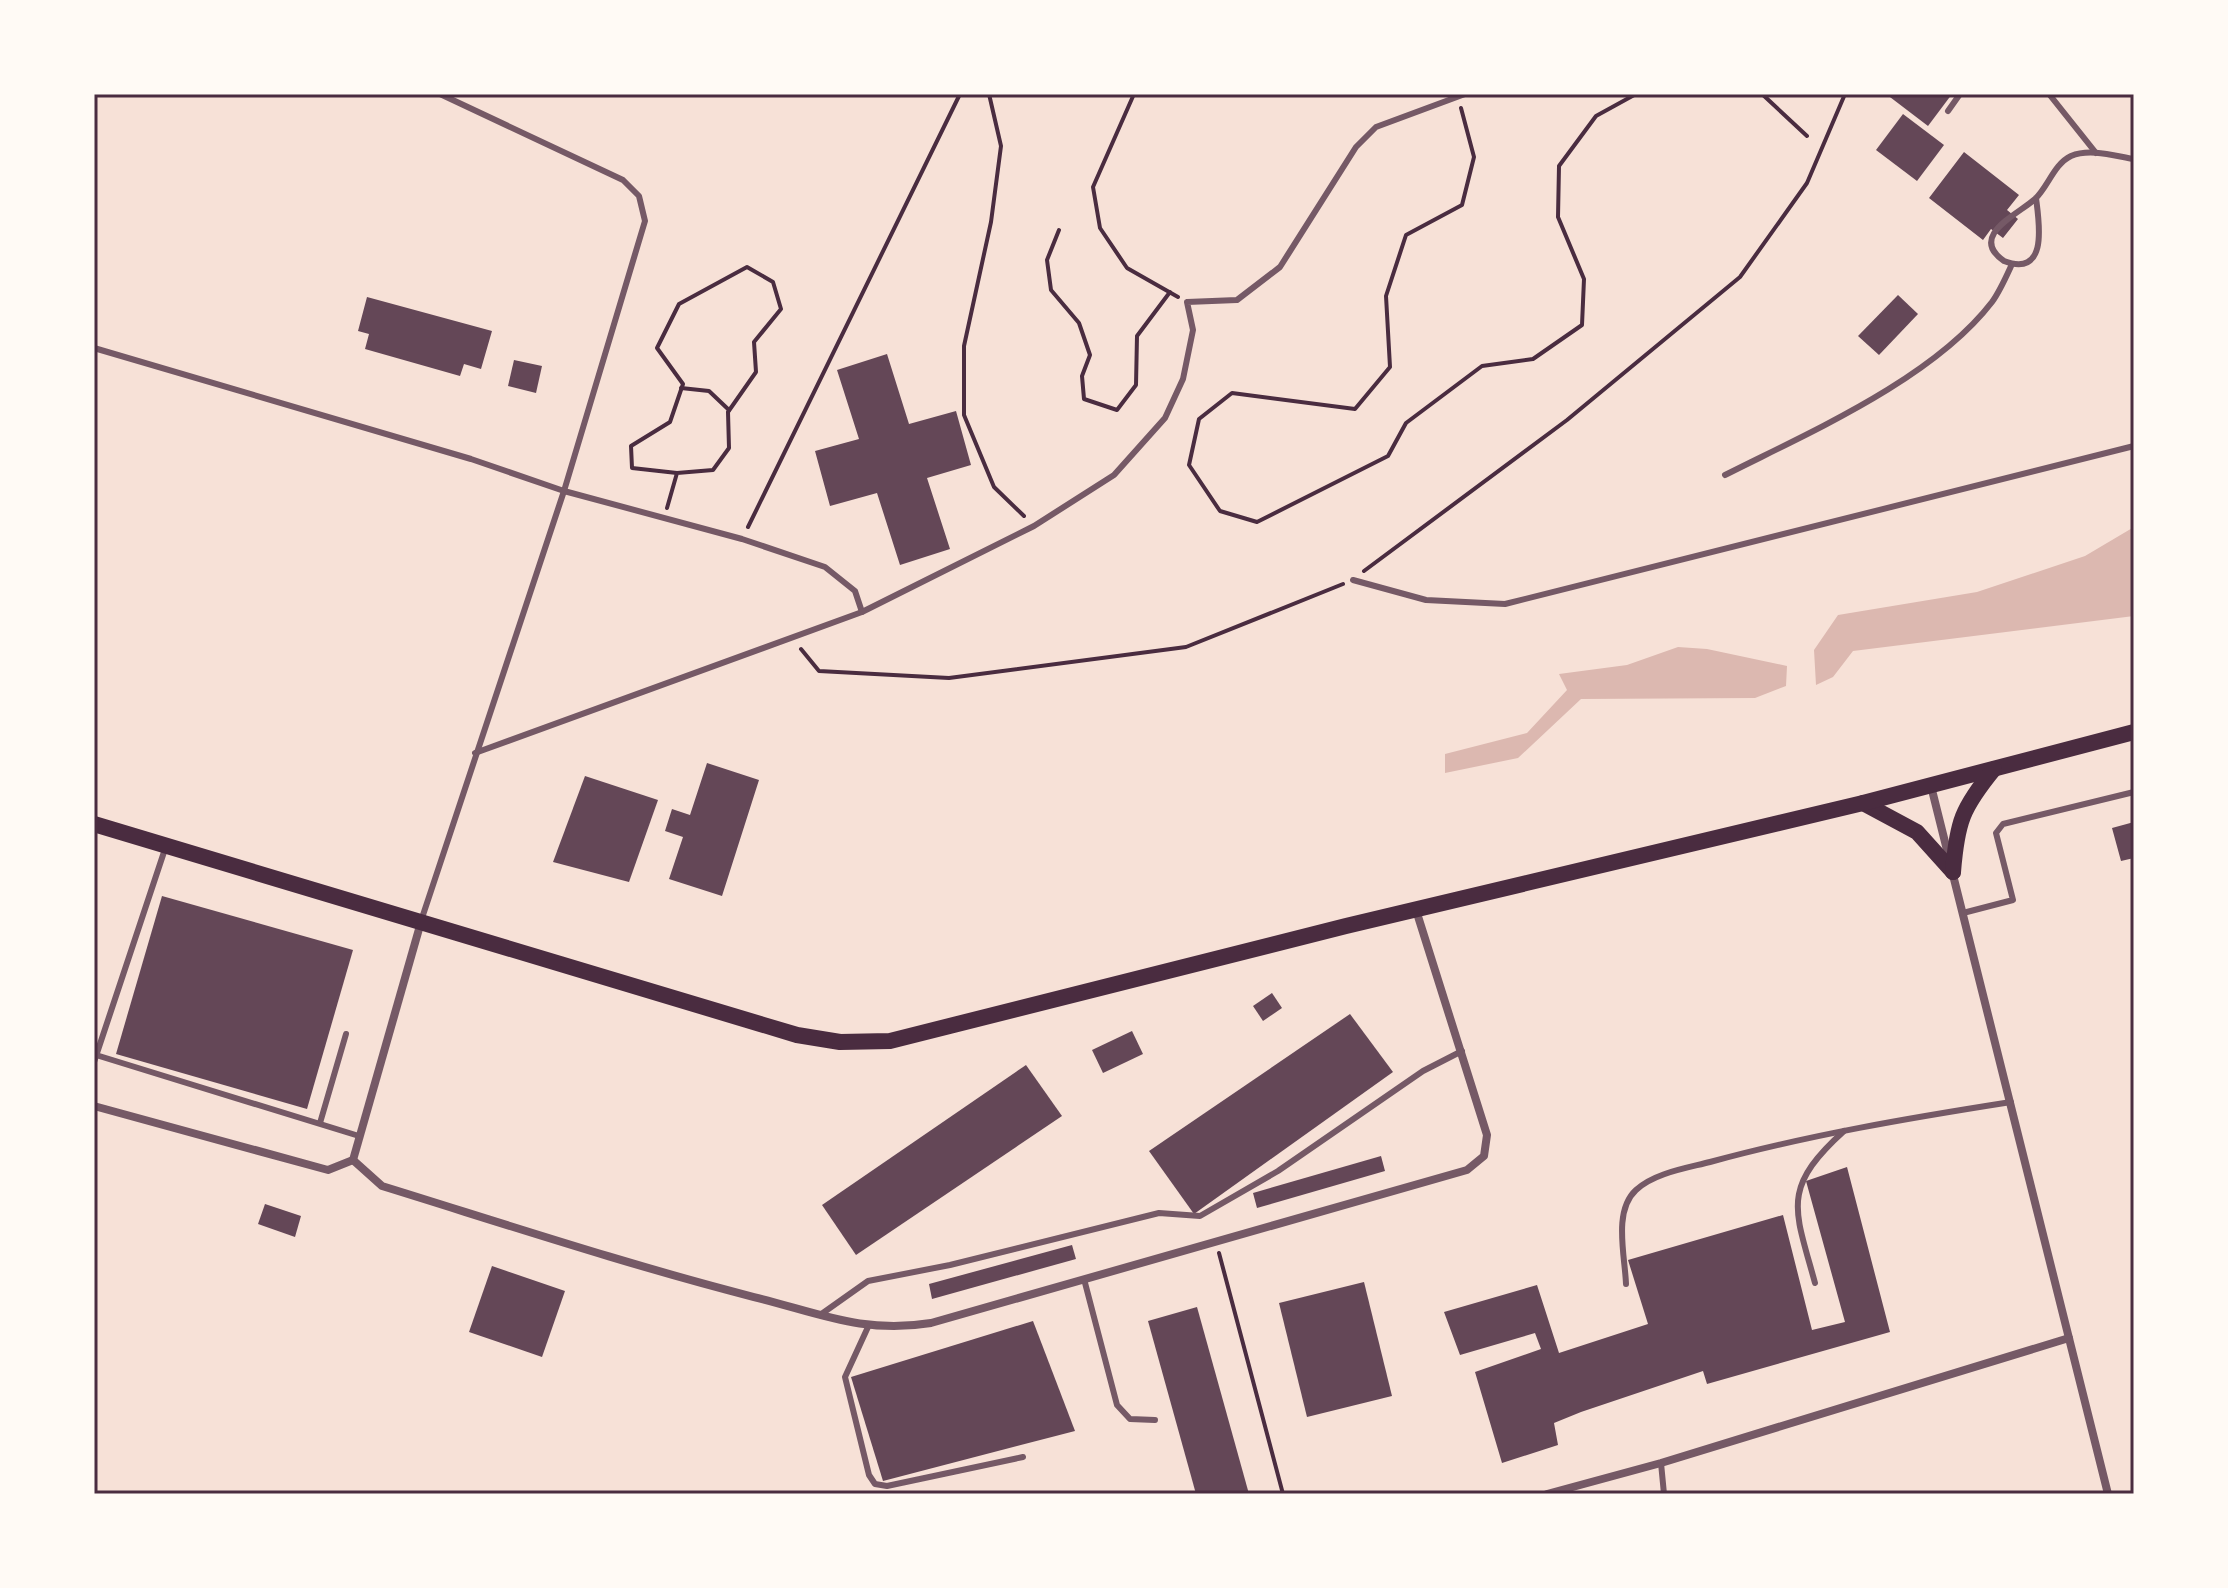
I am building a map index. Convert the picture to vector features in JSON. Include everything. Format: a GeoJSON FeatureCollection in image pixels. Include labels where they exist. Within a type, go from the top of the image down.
{"type":"FeatureCollection","features":[{"type":"Feature","properties":{"kind":"main road"},"geometry":{"type":"LineString","coordinates":[[94,824],[797,1035],[865,1042],[890,1041],[1416,909],[1863,803],[2134,732]]}},
{"type":"Feature","properties":{"kind":"main road"},"geometry":{"type":"LineString","coordinates":[[1953,872],[1957,827],[1971,797],[1994,769]]}},
{"type":"Feature","properties":{"kind":"main road"},"geometry":{"type":"LineString","coordinates":[[1863,803],[1917,832],[1953,872]]}},
{"type":"Feature","properties":{"kind":"street"},"geometry":{"type":"LineString","coordinates":[[1931,785],[2108,1494]]}},
{"type":"Feature","properties":{"kind":"street"},"geometry":{"type":"LineString","coordinates":[[353,1160],[382,1186],[820,1315],[868,1327],[897,1329],[931,1323],[1467,1170],[1484,1156],[1487,1135],[1416,909]]}},
{"type":"Feature","properties":{"kind":"street"},"geometry":{"type":"LineString","coordinates":[[94,1106],[328,1170],[345,1166],[353,1160],[421,921]]}},
{"type":"Feature","properties":{"kind":"street"},"geometry":{"type":"LineString","coordinates":[[1547,1494],[1661,1463],[2069,1338]]}},
{"type":"Feature","properties":{"kind":"lane"},"geometry":{"type":"LineString","coordinates":[[421,921],[564,491],[645,221],[639,196],[623,180],[440,94]]}},
{"type":"Feature","properties":{"kind":"lane"},"geometry":{"type":"LineString","coordinates":[[1948,111],[1960,94]]}},
{"type":"Feature","properties":{"kind":"lane"},"geometry":{"type":"LineString","coordinates":[[2049,94],[2096,153]]}},
{"type":"Feature","properties":{"kind":"lane"},"geometry":{"type":"LineString","coordinates":[[475,753],[862,612],[1034,526],[1114,475],[1165,418],[1183,379],[1193,330],[1187,302],[1237,300],[1280,267],[1356,147],[1376,127],[1462,95]]}},
{"type":"Feature","properties":{"kind":"lane"},"geometry":{"type":"LineString","coordinates":[[2012,264],[1997,256],[1990,242],[2011,213],[2036,198],[2053,173],[2071,156],[2096,153],[2134,159]]}},
{"type":"Feature","properties":{"kind":"lane"},"geometry":{"type":"LineString","coordinates":[[1725,475],[1862,405],[1947,348],[1994,299],[2012,264],[2030,258],[2041,244],[2036,198]]}},
{"type":"Feature","properties":{"kind":"lane"},"geometry":{"type":"LineString","coordinates":[[94,348],[471,459],[564,491],[742,539],[825,567],[855,591],[862,612]]}},
{"type":"Feature","properties":{"kind":"lane"},"geometry":{"type":"LineString","coordinates":[[1353,580],[1426,600],[1505,604],[2134,446]]}},
{"type":"Feature","properties":{"kind":"lane"},"geometry":{"type":"LineString","coordinates":[[1963,913],[2013,900],[1996,833],[2003,824],[2134,792]]}},
{"type":"Feature","properties":{"kind":"lane"},"geometry":{"type":"LineString","coordinates":[[166,846],[95,1059],[359,1136]]}},
{"type":"Feature","properties":{"kind":"lane"},"geometry":{"type":"LineString","coordinates":[[320,1123],[346,1034]]}},
{"type":"Feature","properties":{"kind":"lane"},"geometry":{"type":"LineString","coordinates":[[820,1315],[868,1281],[950,1265],[1159,1213],[1200,1216],[1278,1171],[1423,1071],[1462,1051]]}},
{"type":"Feature","properties":{"kind":"lane"},"geometry":{"type":"LineString","coordinates":[[1626,1284],[1623,1222],[1626,1203],[1637,1189],[1678,1171],[1847,1129],[2011,1102]]}},
{"type":"Feature","properties":{"kind":"lane"},"geometry":{"type":"LineString","coordinates":[[1815,1283],[1795,1201],[1813,1164],[1847,1129]]}},
{"type":"Feature","properties":{"kind":"lane"},"geometry":{"type":"LineString","coordinates":[[1084,1279],[1117,1405],[1130,1419],[1155,1420]]}},
{"type":"Feature","properties":{"kind":"lane"},"geometry":{"type":"LineString","coordinates":[[868,1327],[845,1377],[869,1475],[875,1484],[887,1486],[1023,1457]]}},
{"type":"Feature","properties":{"kind":"lane"},"geometry":{"type":"LineString","coordinates":[[1661,1463],[1664,1494]]}},
{"type":"Feature","properties":{"kind":"path"},"geometry":{"type":"LineString","coordinates":[[742,539],[960,94]]}},
{"type":"Feature","properties":{"kind":"path"},"geometry":{"type":"LineString","coordinates":[[989,94],[1001,146],[991,222],[964,346],[964,415],[994,487],[1034,526]]}},
{"type":"Feature","properties":{"kind":"path"},"geometry":{"type":"LineString","coordinates":[[1134,94],[1093,187],[1100,228],[1127,268],[1187,302]]}},
{"type":"Feature","properties":{"kind":"path"},"geometry":{"type":"LineString","coordinates":[[1462,95],[1474,157],[1462,205],[1406,235],[1386,296],[1390,367],[1355,409],[1232,393],[1199,419],[1189,465],[1220,511],[1257,522],[1388,456],[1406,423],[1482,366],[1533,359],[1582,325],[1584,279],[1558,217],[1559,166],[1596,116],[1636,94]]}},
{"type":"Feature","properties":{"kind":"path"},"geometry":{"type":"LineString","coordinates":[[1762,94],[1807,136]]}},
{"type":"Feature","properties":{"kind":"path"},"geometry":{"type":"LineString","coordinates":[[791,637],[819,671],[949,678],[1186,647],[1353,580],[1567,420],[1740,277],[1807,183],[1845,94]]}},
{"type":"Feature","properties":{"kind":"path"},"geometry":{"type":"LineString","coordinates":[[1059,230],[1047,260],[1051,290],[1079,323],[1090,355],[1082,376],[1084,399],[1117,410],[1136,385],[1137,336],[1170,292]]}},
{"type":"Feature","properties":{"kind":"path"},"geometry":{"type":"LineString","coordinates":[[747,267],[773,282],[781,309],[754,342],[756,372],[729,410],[729,448],[713,470],[677,473],[632,468],[631,446],[670,422],[683,384],[657,348],[679,304],[747,267]]}},
{"type":"Feature","properties":{"kind":"path"},"geometry":{"type":"LineString","coordinates":[[681,388],[709,391],[729,410]]}},
{"type":"Feature","properties":{"kind":"path"},"geometry":{"type":"LineString","coordinates":[[664,518],[677,473]]}},
{"type":"Feature","properties":{"kind":"path"},"geometry":{"type":"LineString","coordinates":[[1216,1241],[1283,1494]]}},
{"type":"Feature","properties":{"kind":"shaded area"},"geometry":{"type":"Polygon","coordinates":[[[2134,527],[2134,616],[1853,651],[1833,677],[1816,685],[1814,650],[1838,615],[1977,592],[2085,556],[2134,527]]]}},
{"type":"Feature","properties":{"kind":"shaded area"},"geometry":{"type":"Polygon","coordinates":[[[1678,647],[1707,649],[1787,666],[1786,686],[1755,698],[1581,699],[1518,758],[1445,773],[1445,754],[1527,733],[1567,690],[1559,674],[1627,665],[1678,647]]]}},
{"type":"Feature","properties":{"kind":"building"},"geometry":{"type":"Polygon","coordinates":[[[1886,94],[1952,94],[1928,126],[1886,94]]]}},
{"type":"Feature","properties":{"kind":"building"},"geometry":{"type":"Polygon","coordinates":[[[1903,114],[1944,145],[1917,181],[1876,150],[1903,114]]]}},
{"type":"Feature","properties":{"kind":"building"},"geometry":{"type":"Polygon","coordinates":[[[1964,152],[2019,195],[2007,210],[2018,219],[2003,238],[1991,229],[1983,240],[1929,198],[1964,152]]]}},
{"type":"Feature","properties":{"kind":"building"},"geometry":{"type":"Polygon","coordinates":[[[1898,295],[1918,314],[1879,355],[1858,336],[1898,295]]]}},
{"type":"Feature","properties":{"kind":"building"},"geometry":{"type":"Polygon","coordinates":[[[367,297],[492,331],[481,369],[464,364],[460,376],[365,349],[369,334],[358,331],[367,297]]]}},
{"type":"Feature","properties":{"kind":"building"},"geometry":{"type":"Polygon","coordinates":[[[887,354],[909,424],[956,411],[971,465],[927,478],[950,549],[900,565],[877,493],[830,506],[815,451],[859,439],[837,370],[887,354]]]}},
{"type":"Feature","properties":{"kind":"building"},"geometry":{"type":"Polygon","coordinates":[[[514,360],[542,366],[536,393],[508,386],[514,360]]]}},
{"type":"Feature","properties":{"kind":"building"},"geometry":{"type":"Polygon","coordinates":[[[707,763],[759,780],[722,896],[669,879],[683,837],[665,831],[672,809],[690,815],[707,763]]]}},
{"type":"Feature","properties":{"kind":"building"},"geometry":{"type":"Polygon","coordinates":[[[585,776],[658,800],[629,882],[553,862],[585,776]]]}},
{"type":"Feature","properties":{"kind":"building"},"geometry":{"type":"Polygon","coordinates":[[[2134,822],[2134,858],[2121,861],[2112,828],[2134,822]]]}},
{"type":"Feature","properties":{"kind":"building"},"geometry":{"type":"Polygon","coordinates":[[[162,896],[353,950],[307,1109],[116,1054],[162,896]]]}},
{"type":"Feature","properties":{"kind":"building"},"geometry":{"type":"Polygon","coordinates":[[[1272,993],[1282,1008],[1263,1021],[1253,1006],[1272,993]]]}},
{"type":"Feature","properties":{"kind":"building"},"geometry":{"type":"Polygon","coordinates":[[[1350,1014],[1393,1072],[1194,1214],[1149,1151],[1350,1014]]]}},
{"type":"Feature","properties":{"kind":"building"},"geometry":{"type":"Polygon","coordinates":[[[1132,1031],[1143,1054],[1103,1073],[1092,1050],[1132,1031]]]}},
{"type":"Feature","properties":{"kind":"building"},"geometry":{"type":"Polygon","coordinates":[[[1026,1065],[1062,1116],[856,1255],[822,1205],[1026,1065]]]}},
{"type":"Feature","properties":{"kind":"building"},"geometry":{"type":"Polygon","coordinates":[[[1381,1156],[1385,1171],[1257,1208],[1253,1193],[1381,1156]]]}},
{"type":"Feature","properties":{"kind":"building"},"geometry":{"type":"Polygon","coordinates":[[[1847,1167],[1890,1332],[1707,1384],[1703,1371],[1581,1412],[1554,1423],[1558,1445],[1502,1463],[1475,1372],[1541,1349],[1535,1333],[1460,1355],[1444,1312],[1537,1285],[1559,1353],[1648,1324],[1628,1260],[1783,1215],[1812,1330],[1845,1322],[1806,1181],[1847,1167]]]}},
{"type":"Feature","properties":{"kind":"building"},"geometry":{"type":"Polygon","coordinates":[[[265,1204],[301,1216],[295,1237],[258,1224],[265,1204]]]}},
{"type":"Feature","properties":{"kind":"building"},"geometry":{"type":"Polygon","coordinates":[[[1072,1245],[1076,1259],[932,1299],[929,1284],[1072,1245]]]}},
{"type":"Feature","properties":{"kind":"building"},"geometry":{"type":"Polygon","coordinates":[[[492,1266],[565,1291],[542,1357],[469,1332],[492,1266]]]}},
{"type":"Feature","properties":{"kind":"building"},"geometry":{"type":"Polygon","coordinates":[[[1364,1282],[1392,1396],[1307,1417],[1279,1303],[1364,1282]]]}},
{"type":"Feature","properties":{"kind":"building"},"geometry":{"type":"Polygon","coordinates":[[[1197,1307],[1249,1494],[1196,1494],[1148,1321],[1197,1307]]]}},
{"type":"Feature","properties":{"kind":"building"},"geometry":{"type":"Polygon","coordinates":[[[1033,1321],[1075,1431],[883,1481],[851,1377],[1033,1321]]]}}]}
